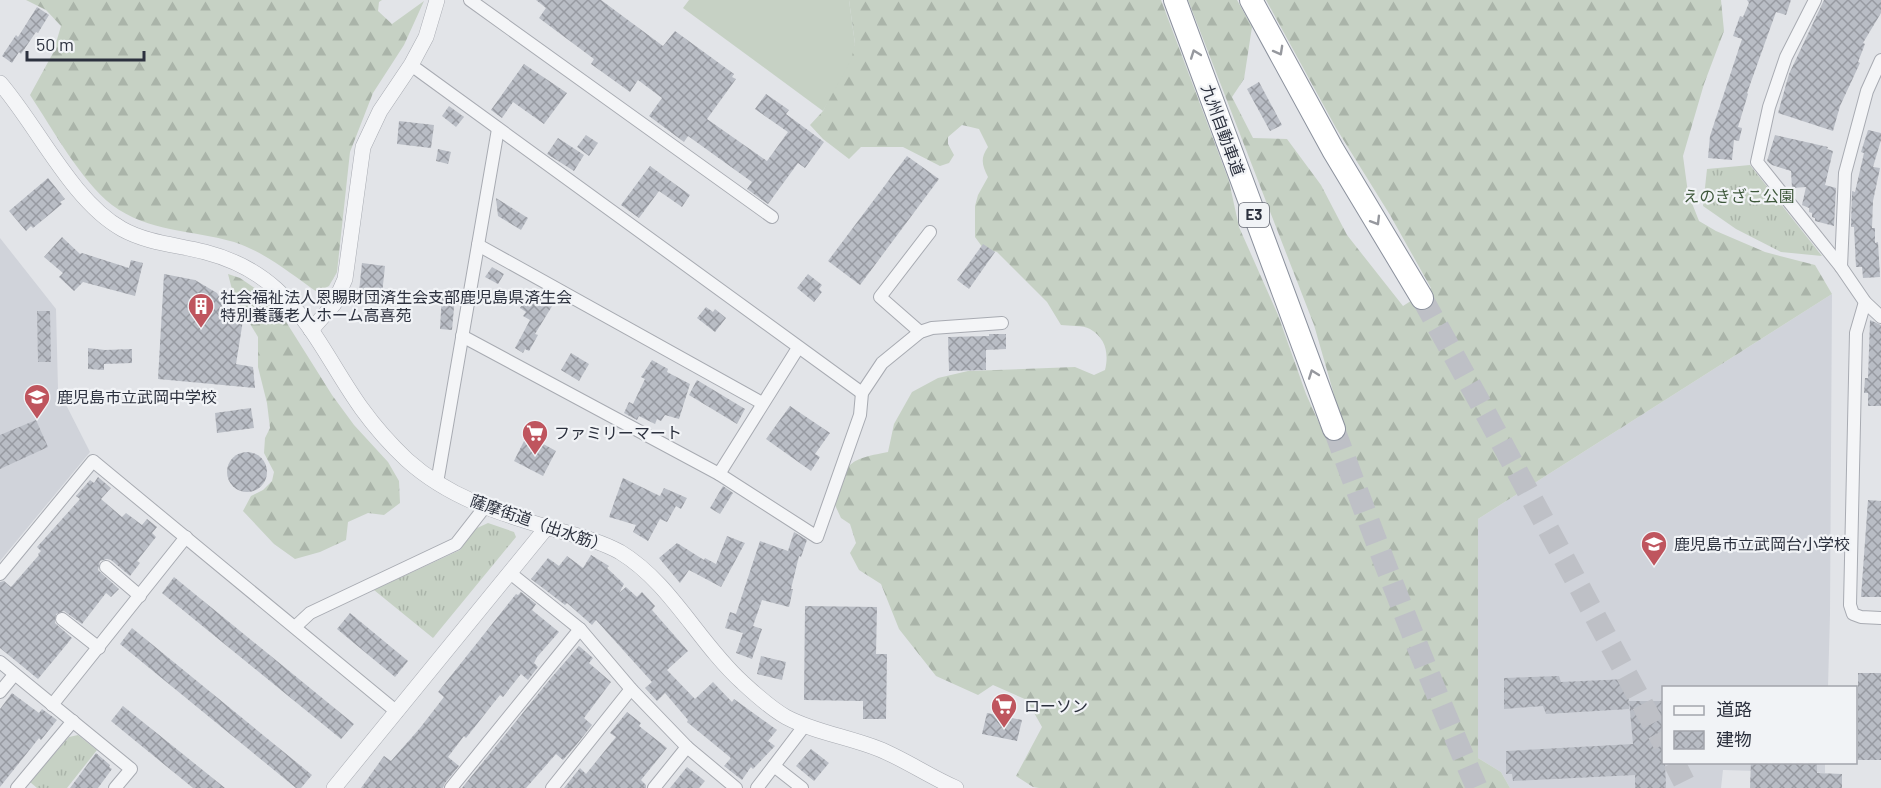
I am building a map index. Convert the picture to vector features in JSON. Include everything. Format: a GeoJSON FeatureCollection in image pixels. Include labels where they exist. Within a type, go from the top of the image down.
{"type":"FeatureCollection","features":[{"type":"Feature","properties":{"kind":"highway","name":"九州自動車道"},"geometry":{"type":"LineString","coordinates":[[1175,0],[1334,429]]}},
{"type":"Feature","properties":{"kind":"highway"},"geometry":{"type":"LineString","coordinates":[[1251,0],[1333,150],[1422,298]]}},
{"type":"Feature","properties":{"kind":"street"},"geometry":{"type":"LineString","coordinates":[[311,330],[334,304],[345,279],[363,147],[380,111],[426,37],[437,0]]}},
{"type":"Feature","properties":{"kind":"street"},"geometry":{"type":"LineString","coordinates":[[470,0],[772,217]]}},
{"type":"Feature","properties":{"kind":"street"},"geometry":{"type":"LineString","coordinates":[[1815,0],[1785,57],[1769,107],[1757,162],[1841,267],[1865,302],[1881,317]]}},
{"type":"Feature","properties":{"kind":"street"},"geometry":{"type":"LineString","coordinates":[[1841,267],[1845,173],[1867,91],[1881,60]]}},
{"type":"Feature","properties":{"kind":"street"},"geometry":{"type":"LineString","coordinates":[[411,64],[862,393]]}},
{"type":"Feature","properties":{"kind":"street","name":"薩摩街道（出水筋）"},"geometry":{"type":"LineString","coordinates":[[0,83],[75,185],[101,214],[127,231],[159,242],[221,257],[250,269],[285,298],[311,330],[360,407],[377,429],[408,460],[436,483],[484,508],[609,546],[639,565],[726,667],[743,684],[785,716],[879,749],[956,788]]}},
{"type":"Feature","properties":{"kind":"street"},"geometry":{"type":"LineString","coordinates":[[436,483],[498,129]]}},
{"type":"Feature","properties":{"kind":"street"},"geometry":{"type":"LineString","coordinates":[[920,332],[880,297],[930,232]]}},
{"type":"Feature","properties":{"kind":"street"},"geometry":{"type":"LineString","coordinates":[[478,245],[762,404]]}},
{"type":"Feature","properties":{"kind":"street"},"geometry":{"type":"LineString","coordinates":[[1865,302],[1856,333],[1850,605],[1853,614],[1861,617],[1881,618]]}},
{"type":"Feature","properties":{"kind":"street"},"geometry":{"type":"LineString","coordinates":[[462,336],[719,474],[817,537],[860,415],[862,393],[882,363],[920,332],[932,328],[1002,323]]}},
{"type":"Feature","properties":{"kind":"street"},"geometry":{"type":"LineString","coordinates":[[719,474],[798,348]]}},
{"type":"Feature","properties":{"kind":"street"},"geometry":{"type":"LineString","coordinates":[[0,574],[93,461],[397,712]]}},
{"type":"Feature","properties":{"kind":"street"},"geometry":{"type":"LineString","coordinates":[[296,627],[310,614],[456,544],[484,508]]}},
{"type":"Feature","properties":{"kind":"street"},"geometry":{"type":"LineString","coordinates":[[334,788],[547,527]]}},
{"type":"Feature","properties":{"kind":"street"},"geometry":{"type":"LineString","coordinates":[[52,705],[186,537]]}},
{"type":"Feature","properties":{"kind":"street"},"geometry":{"type":"LineString","coordinates":[[106,567],[140,596]]}},
{"type":"Feature","properties":{"kind":"street"},"geometry":{"type":"LineString","coordinates":[[510,573],[580,629],[631,689],[687,747],[736,788]]}},
{"type":"Feature","properties":{"kind":"street"},"geometry":{"type":"LineString","coordinates":[[62,619],[99,648]]}},
{"type":"Feature","properties":{"kind":"street"},"geometry":{"type":"LineString","coordinates":[[451,788],[580,629]]}},
{"type":"Feature","properties":{"kind":"street"},"geometry":{"type":"LineString","coordinates":[[0,662],[131,769],[115,788]]}},
{"type":"Feature","properties":{"kind":"street"},"geometry":{"type":"LineString","coordinates":[[0,692],[14,675]]}},
{"type":"Feature","properties":{"kind":"street"},"geometry":{"type":"LineString","coordinates":[[552,788],[631,689]]}},
{"type":"Feature","properties":{"kind":"street"},"geometry":{"type":"LineString","coordinates":[[17,788],[73,721]]}},
{"type":"Feature","properties":{"kind":"street"},"geometry":{"type":"LineString","coordinates":[[757,788],[805,724]]}},
{"type":"Feature","properties":{"kind":"street"},"geometry":{"type":"LineString","coordinates":[[654,788],[687,747]]}},
{"type":"Feature","properties":{"kind":"street"},"geometry":{"type":"LineString","coordinates":[[774,766],[802,788]]}},
{"type":"Feature","properties":{"kind":"shaded area","name":"鹿児島市立武岡中学校"},"geometry":{"type":"Polygon","coordinates":[[[0,238],[56,309],[58,389],[90,452],[0,561],[0,238]]]}},
{"type":"Feature","properties":{"kind":"shaded area","name":"鹿児島市立武岡台小学校"},"geometry":{"type":"Polygon","coordinates":[[[1832,294],[1828,686],[1662,686],[1662,764],[1825,764],[1825,773],[1723,770],[1721,788],[1510,788],[1501,772],[1478,758],[1478,519],[1832,294]]]}},
{"type":"Feature","properties":{"kind":"green space"},"geometry":{"type":"Polygon","coordinates":[[[26,0],[382,0],[379,2],[378,11],[392,24],[424,1],[404,45],[373,93],[350,152],[337,272],[329,286],[317,292],[277,264],[245,246],[140,220],[126,214],[100,195],[68,153],[30,95],[53,53],[61,26],[46,10],[26,0]]]}},
{"type":"Feature","properties":{"kind":"green space"},"geometry":{"type":"Polygon","coordinates":[[[689,0],[849,0],[855,44],[851,60],[823,111],[683,8],[689,0]]]}},
{"type":"Feature","properties":{"kind":"green space"},"geometry":{"type":"Polygon","coordinates":[[[849,0],[1161,0],[1229,181],[1239,227],[1278,315],[1306,394],[1324,434],[1343,426],[1314,325],[1188,0],[1237,0],[1252,27],[1244,79],[1232,97],[1253,138],[1287,139],[1321,185],[1347,235],[1403,306],[1431,288],[1390,215],[1336,128],[1266,0],[1721,0],[1724,31],[1704,84],[1683,156],[1688,193],[1699,221],[1716,231],[1765,252],[1815,265],[1832,294],[1478,519],[1478,758],[1501,772],[1510,788],[1039,788],[1033,787],[1016,776],[1042,727],[1027,700],[993,685],[978,695],[936,676],[899,629],[881,584],[859,570],[850,553],[856,543],[850,524],[841,518],[834,503],[845,471],[855,461],[888,452],[894,424],[912,392],[938,378],[968,371],[1075,367],[1094,375],[1105,370],[1107,358],[1105,347],[1100,337],[1090,329],[1061,325],[1047,302],[997,252],[983,248],[975,237],[975,206],[988,177],[983,162],[988,147],[979,129],[962,125],[948,137],[948,144],[954,155],[949,163],[940,166],[903,147],[861,147],[849,159],[823,139],[810,125],[823,111],[855,44],[849,0]]]}},
{"type":"Feature","properties":{"kind":"green space","name":"えのきざこ公園"},"geometry":{"type":"Polygon","coordinates":[[[1750,165],[1822,256],[1781,252],[1736,229],[1703,206],[1707,169],[1750,165]]]}},
{"type":"Feature","properties":{"kind":"green space"},"geometry":{"type":"Polygon","coordinates":[[[228,274],[240,278],[262,293],[278,309],[332,395],[354,425],[388,462],[399,481],[400,503],[384,515],[368,513],[348,522],[346,540],[320,552],[295,559],[274,544],[243,511],[251,496],[263,490],[272,481],[274,472],[264,453],[265,438],[270,428],[267,403],[258,367],[258,337],[234,297],[228,274]]]}},
{"type":"Feature","properties":{"kind":"green space"},"geometry":{"type":"Polygon","coordinates":[[[488,523],[514,532],[516,537],[433,638],[374,590],[460,550],[475,529],[488,523]]]}},
{"type":"Feature","properties":{"kind":"green space"},"geometry":{"type":"Polygon","coordinates":[[[78,735],[97,750],[67,788],[37,788],[30,782],[69,737],[78,735]]]}},
{"type":"Feature","properties":{"kind":"building"},"geometry":{"type":"Polygon","coordinates":[[[536,0],[601,0],[663,46],[675,31],[734,74],[732,77],[736,79],[707,119],[767,161],[788,132],[755,109],[766,94],[789,110],[786,114],[824,142],[805,168],[798,163],[768,204],[747,189],[752,182],[688,136],[684,142],[649,116],[662,98],[638,80],[630,92],[591,64],[594,59],[539,18],[546,8],[536,0]]]}},
{"type":"Feature","properties":{"kind":"building"},"geometry":{"type":"Polygon","coordinates":[[[1747,0],[1791,0],[1786,15],[1776,12],[1747,93],[1738,127],[1742,128],[1739,141],[1734,140],[1732,160],[1708,158],[1710,136],[1742,39],[1733,36],[1740,16],[1743,17],[1749,3],[1747,0]]]}},
{"type":"Feature","properties":{"kind":"building"},"geometry":{"type":"Polygon","coordinates":[[[1824,0],[1881,0],[1881,13],[1863,43],[1865,44],[1858,62],[1860,63],[1840,106],[1833,131],[1778,113],[1789,74],[1824,0]]]}},
{"type":"Feature","properties":{"kind":"building"},"geometry":{"type":"Polygon","coordinates":[[[37,7],[49,15],[38,33],[36,32],[12,63],[2,56],[16,35],[18,37],[37,7]]]}},
{"type":"Feature","properties":{"kind":"building"},"geometry":{"type":"Polygon","coordinates":[[[524,64],[567,93],[544,124],[513,102],[502,118],[491,110],[524,64]]]}},
{"type":"Feature","properties":{"kind":"building"},"geometry":{"type":"Polygon","coordinates":[[[1259,82],[1282,125],[1270,131],[1247,89],[1259,82]]]}},
{"type":"Feature","properties":{"kind":"building"},"geometry":{"type":"Polygon","coordinates":[[[449,106],[464,117],[456,127],[442,116],[449,106]]]}},
{"type":"Feature","properties":{"kind":"building"},"geometry":{"type":"Polygon","coordinates":[[[399,121],[434,125],[431,148],[397,144],[399,121]]]}},
{"type":"Feature","properties":{"kind":"building"},"geometry":{"type":"Polygon","coordinates":[[[1868,130],[1881,133],[1873,167],[1880,168],[1873,201],[1872,228],[1875,228],[1875,243],[1878,242],[1880,277],[1863,278],[1862,267],[1856,267],[1854,227],[1851,227],[1852,191],[1855,192],[1864,153],[1861,152],[1868,130]]]}},
{"type":"Feature","properties":{"kind":"building"},"geometry":{"type":"Polygon","coordinates":[[[586,135],[598,143],[589,156],[577,147],[586,135]]]}},
{"type":"Feature","properties":{"kind":"building"},"geometry":{"type":"Polygon","coordinates":[[[1775,135],[1828,147],[1827,149],[1833,151],[1825,185],[1836,188],[1834,226],[1815,221],[1809,208],[1802,205],[1806,187],[1792,188],[1791,171],[1767,161],[1775,135]]]}},
{"type":"Feature","properties":{"kind":"building"},"geometry":{"type":"Polygon","coordinates":[[[558,138],[584,155],[574,171],[547,154],[558,138]]]}},
{"type":"Feature","properties":{"kind":"building"},"geometry":{"type":"Polygon","coordinates":[[[438,149],[451,152],[448,164],[436,161],[438,149]]]}},
{"type":"Feature","properties":{"kind":"building"},"geometry":{"type":"Polygon","coordinates":[[[907,156],[939,179],[860,285],[828,261],[907,156]]]}},
{"type":"Feature","properties":{"kind":"building"},"geometry":{"type":"Polygon","coordinates":[[[650,166],[690,195],[682,207],[659,191],[639,218],[621,205],[650,166]]]}},
{"type":"Feature","properties":{"kind":"building"},"geometry":{"type":"Polygon","coordinates":[[[48,178],[65,199],[33,228],[31,226],[26,231],[9,211],[48,178]]]}},
{"type":"Feature","properties":{"kind":"building"},"geometry":{"type":"Polygon","coordinates":[[[496,198],[528,218],[521,230],[498,216],[496,198]]]}},
{"type":"Feature","properties":{"kind":"building"},"geometry":{"type":"Polygon","coordinates":[[[62,237],[80,254],[129,268],[131,260],[143,263],[135,296],[83,282],[74,291],[59,277],[63,273],[44,257],[62,237]]]}},
{"type":"Feature","properties":{"kind":"building"},"geometry":{"type":"Polygon","coordinates":[[[983,244],[995,252],[969,289],[957,280],[983,244]]]}},
{"type":"Feature","properties":{"kind":"building"},"geometry":{"type":"Polygon","coordinates":[[[362,263],[385,266],[381,304],[358,301],[362,263]]]}},
{"type":"Feature","properties":{"kind":"building"},"geometry":{"type":"Polygon","coordinates":[[[492,267],[504,274],[498,284],[485,277],[492,267]]]}},
{"type":"Feature","properties":{"kind":"building","name":"社会福祉法人恩賜財団済生会支部鹿児島県済生会 特別養護老人ホーム高喜苑"},"geometry":{"type":"Polygon","coordinates":[[[164,274],[195,280],[217,293],[229,313],[244,314],[236,364],[253,367],[255,388],[158,379],[164,274]]]}},
{"type":"Feature","properties":{"kind":"building"},"geometry":{"type":"Polygon","coordinates":[[[808,274],[822,285],[819,289],[822,292],[814,302],[797,288],[808,274]]]}},
{"type":"Feature","properties":{"kind":"building"},"geometry":{"type":"Polygon","coordinates":[[[532,289],[554,303],[535,334],[538,335],[529,351],[525,349],[523,353],[515,348],[530,320],[523,316],[526,312],[520,308],[532,289]]]}},
{"type":"Feature","properties":{"kind":"building"},"geometry":{"type":"Polygon","coordinates":[[[442,295],[455,296],[452,330],[440,329],[442,295]]]}},
{"type":"Feature","properties":{"kind":"building"},"geometry":{"type":"Polygon","coordinates":[[[706,307],[713,312],[715,309],[726,318],[715,332],[697,318],[706,307]]]}},
{"type":"Feature","properties":{"kind":"building"},"geometry":{"type":"Polygon","coordinates":[[[37,311],[50,311],[51,362],[38,362],[37,311]]]}},
{"type":"Feature","properties":{"kind":"building"},"geometry":{"type":"Polygon","coordinates":[[[1870,320],[1881,325],[1881,406],[1868,406],[1868,393],[1864,393],[1865,378],[1868,378],[1870,320]]]}},
{"type":"Feature","properties":{"kind":"building"},"geometry":{"type":"Polygon","coordinates":[[[989,334],[1006,334],[1006,349],[986,350],[986,370],[949,371],[948,337],[989,336],[989,334]]]}},
{"type":"Feature","properties":{"kind":"building"},"geometry":{"type":"Polygon","coordinates":[[[88,348],[132,349],[132,363],[104,364],[104,370],[88,369],[88,348]]]}},
{"type":"Feature","properties":{"kind":"building"},"geometry":{"type":"Polygon","coordinates":[[[571,353],[589,364],[579,381],[561,370],[571,353]]]}},
{"type":"Feature","properties":{"kind":"building"},"geometry":{"type":"Polygon","coordinates":[[[652,360],[668,369],[667,372],[690,384],[679,419],[665,415],[661,421],[657,419],[655,424],[639,416],[637,420],[624,413],[629,402],[633,404],[645,379],[641,377],[652,360]]]}},
{"type":"Feature","properties":{"kind":"building"},"geometry":{"type":"Polygon","coordinates":[[[697,380],[745,409],[737,424],[689,395],[697,380]]]}},
{"type":"Feature","properties":{"kind":"building"},"geometry":{"type":"Polygon","coordinates":[[[790,406],[830,433],[815,454],[820,457],[811,471],[766,439],[790,406]]]}},
{"type":"Feature","properties":{"kind":"building"},"geometry":{"type":"Polygon","coordinates":[[[251,408],[254,428],[217,433],[215,413],[251,408]]]}},
{"type":"Feature","properties":{"kind":"building"},"geometry":{"type":"Polygon","coordinates":[[[36,420],[48,447],[0,469],[0,435],[36,420]]]}},
{"type":"Feature","properties":{"kind":"building","name":"ファミリーマート"},"geometry":{"type":"Polygon","coordinates":[[[527,435],[556,451],[543,476],[514,461],[527,435]]]}},
{"type":"Feature","properties":{"kind":"building"},"geometry":{"type":"Polygon","coordinates":[[[247,452],[261,458],[267,472],[261,486],[247,492],[233,486],[227,472],[233,458],[247,452]]]}},
{"type":"Feature","properties":{"kind":"building"},"geometry":{"type":"Polygon","coordinates":[[[98,477],[111,488],[101,499],[122,517],[126,513],[142,525],[147,519],[157,527],[152,533],[156,537],[137,561],[140,563],[130,576],[111,560],[100,561],[98,570],[119,589],[111,597],[106,593],[82,624],[64,611],[56,614],[55,623],[72,638],[38,679],[0,648],[0,582],[4,581],[11,587],[39,555],[41,551],[37,547],[80,499],[76,496],[90,480],[94,483],[98,477]]]}},
{"type":"Feature","properties":{"kind":"building"},"geometry":{"type":"Polygon","coordinates":[[[623,478],[660,496],[664,488],[687,498],[681,509],[676,506],[667,522],[660,519],[648,541],[633,532],[636,525],[609,517],[623,478]]]}},
{"type":"Feature","properties":{"kind":"building"},"geometry":{"type":"Polygon","coordinates":[[[723,486],[733,493],[720,514],[710,508],[723,486]]]}},
{"type":"Feature","properties":{"kind":"building"},"geometry":{"type":"Polygon","coordinates":[[[1868,500],[1881,501],[1881,597],[1861,597],[1868,500]]]}},
{"type":"Feature","properties":{"kind":"building"},"geometry":{"type":"Polygon","coordinates":[[[794,532],[807,540],[801,557],[799,556],[789,607],[762,600],[753,626],[762,629],[752,659],[736,653],[743,633],[725,628],[730,612],[736,614],[760,541],[788,551],[794,532]]]}},
{"type":"Feature","properties":{"kind":"building"},"geometry":{"type":"Polygon","coordinates":[[[727,536],[745,543],[721,587],[689,570],[680,583],[659,558],[677,543],[704,560],[705,558],[716,564],[727,536]]]}},
{"type":"Feature","properties":{"kind":"building"},"geometry":{"type":"Polygon","coordinates":[[[591,555],[609,566],[607,568],[624,584],[619,593],[626,587],[637,597],[642,592],[655,606],[652,610],[688,651],[667,670],[695,699],[713,682],[732,702],[734,699],[777,730],[768,741],[775,746],[753,769],[751,767],[742,780],[724,766],[731,758],[687,722],[688,720],[665,693],[657,701],[645,688],[652,682],[596,620],[592,625],[567,603],[565,605],[531,579],[548,558],[559,566],[567,556],[583,568],[591,555]]]}},
{"type":"Feature","properties":{"kind":"building"},"geometry":{"type":"Polygon","coordinates":[[[174,577],[354,724],[341,739],[162,593],[174,577]]]}},
{"type":"Feature","properties":{"kind":"building"},"geometry":{"type":"Polygon","coordinates":[[[521,592],[536,604],[532,610],[559,632],[537,657],[534,663],[538,667],[528,680],[521,674],[503,697],[500,695],[448,757],[459,766],[443,788],[361,788],[384,756],[391,761],[420,728],[444,697],[438,692],[516,594],[521,592]]]}},
{"type":"Feature","properties":{"kind":"building"},"geometry":{"type":"Polygon","coordinates":[[[805,606],[877,607],[876,654],[887,654],[886,719],[863,719],[863,701],[804,700],[805,606]]]}},
{"type":"Feature","properties":{"kind":"building"},"geometry":{"type":"Polygon","coordinates":[[[350,613],[408,661],[395,677],[337,629],[350,613]]]}},
{"type":"Feature","properties":{"kind":"building"},"geometry":{"type":"Polygon","coordinates":[[[132,628],[312,775],[301,788],[296,788],[120,644],[132,628]]]}},
{"type":"Feature","properties":{"kind":"building"},"geometry":{"type":"Polygon","coordinates":[[[579,646],[593,658],[589,663],[611,682],[584,718],[592,725],[577,744],[563,760],[556,754],[526,788],[462,788],[551,678],[579,646]]]}},
{"type":"Feature","properties":{"kind":"building"},"geometry":{"type":"Polygon","coordinates":[[[761,656],[786,662],[782,680],[757,674],[761,656]]]}},
{"type":"Feature","properties":{"kind":"building"},"geometry":{"type":"Polygon","coordinates":[[[1858,673],[1881,673],[1881,760],[1858,760],[1858,673]]]}},
{"type":"Feature","properties":{"kind":"building"},"geometry":{"type":"Polygon","coordinates":[[[1559,676],[1561,682],[1628,679],[1629,709],[1546,714],[1543,706],[1504,709],[1504,678],[1559,676]]]}},
{"type":"Feature","properties":{"kind":"building"},"geometry":{"type":"Polygon","coordinates":[[[12,693],[39,713],[42,709],[57,720],[41,740],[39,738],[0,787],[0,709],[12,693]]]}},
{"type":"Feature","properties":{"kind":"building"},"geometry":{"type":"Polygon","coordinates":[[[1629,701],[1662,701],[1662,764],[1665,764],[1666,788],[1635,788],[1635,775],[1513,781],[1512,774],[1506,774],[1506,751],[1633,744],[1629,701]]]}},
{"type":"Feature","properties":{"kind":"building"},"geometry":{"type":"Polygon","coordinates":[[[123,706],[225,788],[193,788],[111,721],[123,706]]]}},
{"type":"Feature","properties":{"kind":"building"},"geometry":{"type":"Polygon","coordinates":[[[627,712],[641,723],[639,726],[667,748],[641,780],[646,788],[564,788],[580,768],[586,774],[616,737],[610,733],[627,712]]]}},
{"type":"Feature","properties":{"kind":"building"},"geometry":{"type":"Polygon","coordinates":[[[987,713],[1022,720],[1017,741],[982,734],[987,713]]]}},
{"type":"Feature","properties":{"kind":"building"},"geometry":{"type":"Polygon","coordinates":[[[811,749],[829,763],[814,781],[796,766],[811,749]]]}},
{"type":"Feature","properties":{"kind":"building"},"geometry":{"type":"Polygon","coordinates":[[[96,753],[112,769],[98,788],[70,788],[96,753]]]}},
{"type":"Feature","properties":{"kind":"building"},"geometry":{"type":"Polygon","coordinates":[[[1751,764],[1817,764],[1817,773],[1842,774],[1842,788],[1750,788],[1751,764]]]}},
{"type":"Feature","properties":{"kind":"building"},"geometry":{"type":"Polygon","coordinates":[[[687,767],[705,781],[699,788],[670,788],[687,767]]]}},
{"type":"Feature","properties":{"kind":"tunnel"},"geometry":{"type":"LineString","coordinates":[[1422,298],[1662,740]]}},
{"type":"Feature","properties":{"kind":"tunnel"},"geometry":{"type":"LineString","coordinates":[[1334,429],[1403,610],[1477,788]]}},
{"type":"Feature","properties":{"kind":"tunnel"},"geometry":{"type":"LineString","coordinates":[[1675,764],[1687,788]]}},
{"type":"Feature","properties":{"kind":"place","name":"社会福祉法人恩賜財団済生会支部鹿児島県済生会 特別養護老人ホーム高喜苑"},"geometry":{"type":"Point","coordinates":[201,329]}},
{"type":"Feature","properties":{"kind":"place","name":"鹿児島市立武岡中学校"},"geometry":{"type":"Point","coordinates":[37,420]}},
{"type":"Feature","properties":{"kind":"place","name":"ファミリーマート"},"geometry":{"type":"Point","coordinates":[535,456]}},
{"type":"Feature","properties":{"kind":"place","name":"鹿児島市立武岡台小学校"},"geometry":{"type":"Point","coordinates":[1654,567]}},
{"type":"Feature","properties":{"kind":"place","name":"ローソン"},"geometry":{"type":"Point","coordinates":[1004,729]}}]}
